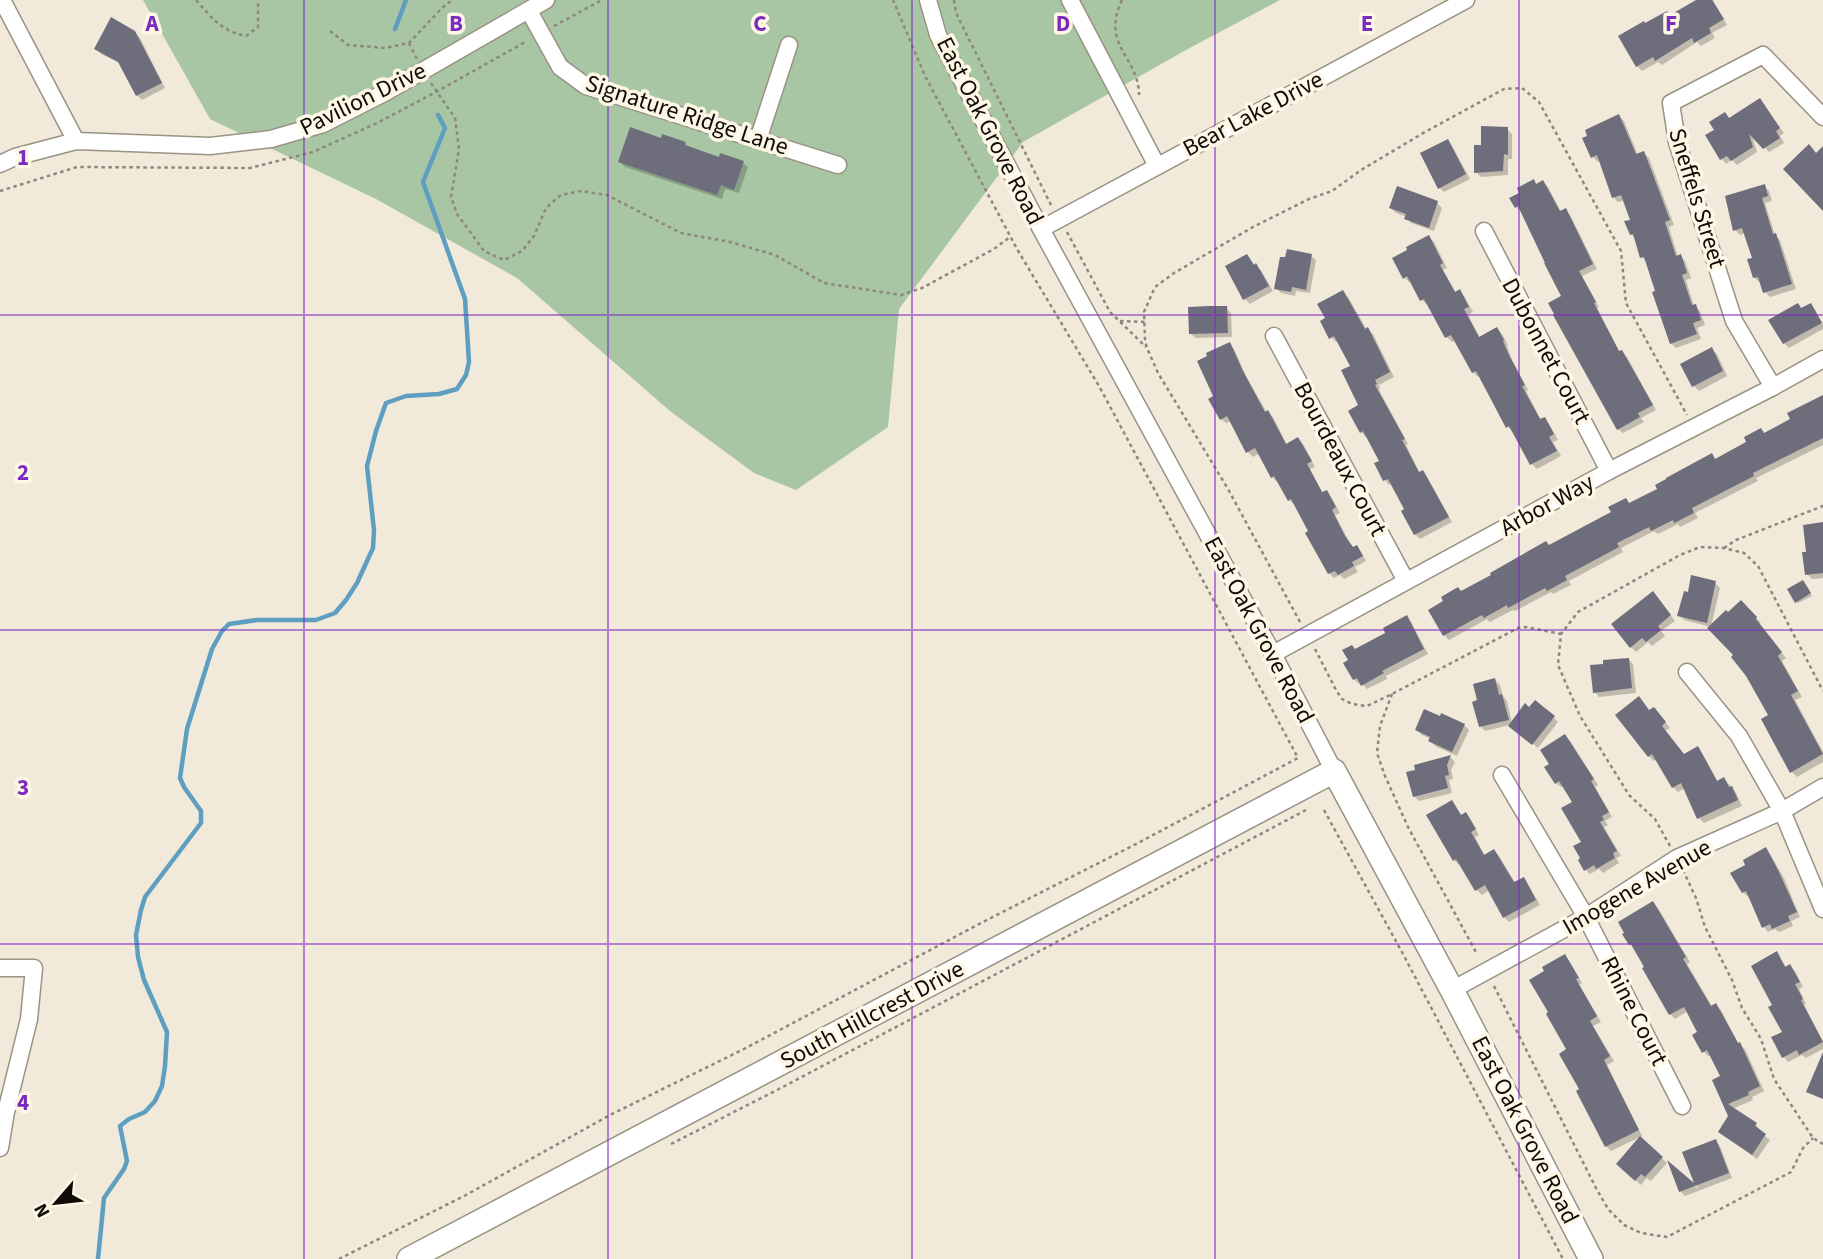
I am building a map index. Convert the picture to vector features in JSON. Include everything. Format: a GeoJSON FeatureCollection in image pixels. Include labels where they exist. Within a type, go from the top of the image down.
{"type":"FeatureCollection","features":[{"type":"Feature","properties":{"kind":"street"},"geometry":{"type":"LineString","coordinates":[[2,0],[76,141]]}},
{"type":"Feature","properties":{"kind":"street","name":"Pavilion Drive"},"geometry":{"type":"LineString","coordinates":[[0,164],[15,157],[76,141],[211,146],[271,139],[323,124],[424,71],[547,0]]}},
{"type":"Feature","properties":{"kind":"street","name":"East Oak Grove Road"},"geometry":{"type":"LineString","coordinates":[[928,0],[939,35],[1041,229],[1273,654],[1452,990],[1591,1259]]}},
{"type":"Feature","properties":{"kind":"street"},"geometry":{"type":"LineString","coordinates":[[1070,0],[1157,166]]}},
{"type":"Feature","properties":{"kind":"street","name":"Bear Lake Drive"},"geometry":{"type":"LineString","coordinates":[[1041,229],[1466,0]]}},
{"type":"Feature","properties":{"kind":"street","name":"Signature Ridge Lane"},"geometry":{"type":"LineString","coordinates":[[529,11],[560,67],[586,86],[838,165]]}},
{"type":"Feature","properties":{"kind":"street"},"geometry":{"type":"LineString","coordinates":[[758,140],[789,45]]}},
{"type":"Feature","properties":{"kind":"street","name":"Sneffels Street"},"geometry":{"type":"LineString","coordinates":[[1773,387],[1734,321],[1676,142],[1671,103],[1763,55],[1823,117]]}},
{"type":"Feature","properties":{"kind":"street","name":"Dubonnet Court"},"geometry":{"type":"LineString","coordinates":[[1484,231],[1609,471]]}},
{"type":"Feature","properties":{"kind":"street","name":"Bourdeaux Court"},"geometry":{"type":"LineString","coordinates":[[1274,337],[1406,581]]}},
{"type":"Feature","properties":{"kind":"street","name":"Arbor Way"},"geometry":{"type":"LineString","coordinates":[[1273,654],[1609,471],[1823,359]]}},
{"type":"Feature","properties":{"kind":"street"},"geometry":{"type":"LineString","coordinates":[[1687,672],[1739,736],[1782,811],[1823,909]]}},
{"type":"Feature","properties":{"kind":"street","name":"South Hillcrest Drive"},"geometry":{"type":"LineString","coordinates":[[410,1259],[1334,771]]}},
{"type":"Feature","properties":{"kind":"street","name":"Rhine Court"},"geometry":{"type":"LineString","coordinates":[[1502,775],[1586,917],[1682,1106]]}},
{"type":"Feature","properties":{"kind":"street","name":"Imogene Avenue"},"geometry":{"type":"LineString","coordinates":[[1452,990],[1586,917],[1677,858],[1782,811],[1823,787]]}},
{"type":"Feature","properties":{"kind":"street"},"geometry":{"type":"LineString","coordinates":[[0,968],[34,968],[29,1019],[0,1148]]}},
{"type":"Feature","properties":{"kind":"path"},"geometry":{"type":"LineString","coordinates":[[196,0],[216,23],[232,33],[246,36],[258,27],[258,0]]}},
{"type":"Feature","properties":{"kind":"path"},"geometry":{"type":"LineString","coordinates":[[330,32],[348,45],[385,48],[409,43],[452,0]]}},
{"type":"Feature","properties":{"kind":"path"},"geometry":{"type":"LineString","coordinates":[[339,1259],[466,1195],[610,1115],[744,1049],[1298,758],[1099,386],[1010,237],[925,76],[893,0]]}},
{"type":"Feature","properties":{"kind":"path"},"geometry":{"type":"LineString","coordinates":[[954,0],[961,24],[1044,192],[1110,312],[1147,348]]}},
{"type":"Feature","properties":{"kind":"path"},"geometry":{"type":"LineString","coordinates":[[1122,0],[1115,13],[1116,39],[1139,84],[1139,97]]}},
{"type":"Feature","properties":{"kind":"path"},"geometry":{"type":"LineString","coordinates":[[409,43],[436,92],[455,118],[459,149],[451,197],[457,214],[484,251],[503,260],[522,251],[534,236],[546,208],[561,195],[581,191],[607,195],[681,233],[730,242],[775,255],[824,284],[901,295],[922,288],[994,249],[1010,237]]}},
{"type":"Feature","properties":{"kind":"path"},"geometry":{"type":"LineString","coordinates":[[1561,634],[1518,628],[1367,706],[1352,704],[1342,699],[1228,489],[1158,373],[1145,341],[1144,312],[1155,287],[1253,227],[1332,191],[1414,138],[1504,89],[1522,88],[1539,102],[1621,251],[1626,303],[1694,427]]}},
{"type":"Feature","properties":{"kind":"path"},"geometry":{"type":"LineString","coordinates":[[1119,321],[1145,322]]}},
{"type":"Feature","properties":{"kind":"path"},"geometry":{"type":"LineString","coordinates":[[1724,548],[1735,540],[1823,506]]}},
{"type":"Feature","properties":{"kind":"path"},"geometry":{"type":"LineString","coordinates":[[1823,691],[1758,566],[1744,554],[1724,548],[1700,548],[1680,555],[1578,612],[1561,634],[1558,666],[1580,716],[1629,796],[1655,819],[1696,898],[1705,927],[1732,980],[1742,1008],[1761,1040],[1774,1079],[1813,1138],[1823,1143]]}},
{"type":"Feature","properties":{"kind":"path"},"geometry":{"type":"LineString","coordinates":[[1392,694],[1380,726],[1377,752],[1408,827],[1477,954]]}},
{"type":"Feature","properties":{"kind":"path"},"geometry":{"type":"LineString","coordinates":[[668,1146],[1306,810]]}},
{"type":"Feature","properties":{"kind":"path"},"geometry":{"type":"LineString","coordinates":[[1324,810],[1563,1259]]}},
{"type":"Feature","properties":{"kind":"path"},"geometry":{"type":"LineString","coordinates":[[1492,983],[1596,1188],[1608,1209],[1624,1225],[1641,1233],[1667,1237],[1791,1172],[1803,1148],[1813,1138]]}},
{"type":"Feature","properties":{"kind":"green space"},"geometry":{"type":"Polygon","coordinates":[[[143,0],[1280,0],[1023,142],[899,309],[888,427],[796,490],[754,473],[670,411],[517,278],[376,199],[210,119],[143,0]]]}},
{"type":"Feature","properties":{"kind":"building"},"geometry":{"type":"Polygon","coordinates":[[[1696,0],[1712,0],[1724,19],[1709,28],[1711,33],[1694,43],[1692,38],[1655,61],[1653,57],[1636,67],[1618,36],[1667,11],[1670,15],[1696,0]]]}},
{"type":"Feature","properties":{"kind":"building"},"geometry":{"type":"Polygon","coordinates":[[[111,17],[135,31],[162,83],[136,96],[118,62],[94,49],[111,17]]]}},
{"type":"Feature","properties":{"kind":"building"},"geometry":{"type":"Polygon","coordinates":[[[1760,98],[1780,128],[1776,131],[1780,138],[1763,149],[1749,134],[1753,147],[1731,161],[1727,156],[1720,160],[1705,135],[1714,130],[1709,122],[1725,112],[1729,118],[1760,98]]]}},
{"type":"Feature","properties":{"kind":"building"},"geometry":{"type":"Polygon","coordinates":[[[1619,114],[1636,154],[1644,151],[1670,220],[1665,222],[1676,256],[1681,254],[1687,273],[1682,275],[1692,305],[1696,304],[1701,320],[1693,323],[1697,334],[1670,344],[1652,292],[1655,291],[1644,257],[1640,258],[1633,234],[1630,235],[1624,221],[1630,220],[1621,195],[1612,198],[1597,155],[1591,158],[1582,138],[1587,136],[1585,130],[1619,114]]]}},
{"type":"Feature","properties":{"kind":"building"},"geometry":{"type":"Polygon","coordinates":[[[1481,126],[1508,127],[1508,155],[1504,154],[1503,171],[1474,173],[1474,145],[1481,145],[1481,126]]]}},
{"type":"Feature","properties":{"kind":"building"},"geometry":{"type":"Polygon","coordinates":[[[630,127],[661,138],[662,134],[686,142],[685,145],[719,157],[720,153],[744,161],[734,190],[721,185],[717,195],[618,162],[630,127]]]}},
{"type":"Feature","properties":{"kind":"building"},"geometry":{"type":"Polygon","coordinates":[[[1448,139],[1466,174],[1438,189],[1420,153],[1448,139]]]}},
{"type":"Feature","properties":{"kind":"building"},"geometry":{"type":"Polygon","coordinates":[[[1809,144],[1816,153],[1823,146],[1823,211],[1783,169],[1809,144]]]}},
{"type":"Feature","properties":{"kind":"building"},"geometry":{"type":"Polygon","coordinates":[[[1534,179],[1536,184],[1543,180],[1560,211],[1566,208],[1593,264],[1579,271],[1619,351],[1622,350],[1653,405],[1638,413],[1640,417],[1617,430],[1553,315],[1548,303],[1561,296],[1518,206],[1515,208],[1509,198],[1519,193],[1517,188],[1534,179]]]}},
{"type":"Feature","properties":{"kind":"building"},"geometry":{"type":"Polygon","coordinates":[[[1765,184],[1768,196],[1762,198],[1792,284],[1763,293],[1758,277],[1753,278],[1747,259],[1752,258],[1742,228],[1733,231],[1725,196],[1765,184]]]}},
{"type":"Feature","properties":{"kind":"building"},"geometry":{"type":"Polygon","coordinates":[[[1397,186],[1438,201],[1429,228],[1404,219],[1406,214],[1389,208],[1397,186]]]}},
{"type":"Feature","properties":{"kind":"building"},"geometry":{"type":"Polygon","coordinates":[[[1429,235],[1443,263],[1440,265],[1455,292],[1460,289],[1469,307],[1464,309],[1479,337],[1497,327],[1525,385],[1522,386],[1540,419],[1545,417],[1554,434],[1549,437],[1557,451],[1530,465],[1509,426],[1506,428],[1476,371],[1472,373],[1451,335],[1445,338],[1424,299],[1420,301],[1407,276],[1403,279],[1392,258],[1429,235]]]}},
{"type":"Feature","properties":{"kind":"building"},"geometry":{"type":"Polygon","coordinates":[[[1287,249],[1312,254],[1306,290],[1292,287],[1291,292],[1274,289],[1280,257],[1285,257],[1287,249]]]}},
{"type":"Feature","properties":{"kind":"building"},"geometry":{"type":"Polygon","coordinates":[[[1247,254],[1254,265],[1256,263],[1269,286],[1243,300],[1225,266],[1247,254]]]}},
{"type":"Feature","properties":{"kind":"building"},"geometry":{"type":"Polygon","coordinates":[[[1343,290],[1365,329],[1368,327],[1390,372],[1375,380],[1375,385],[1405,439],[1402,440],[1419,472],[1423,470],[1449,517],[1414,535],[1388,479],[1383,481],[1374,463],[1379,461],[1363,431],[1360,433],[1348,411],[1358,405],[1341,370],[1350,366],[1334,336],[1329,339],[1320,321],[1325,318],[1317,304],[1343,290]]]}},
{"type":"Feature","properties":{"kind":"building"},"geometry":{"type":"Polygon","coordinates":[[[1798,303],[1801,308],[1811,303],[1822,323],[1783,344],[1768,320],[1798,303]]]}},
{"type":"Feature","properties":{"kind":"building"},"geometry":{"type":"Polygon","coordinates":[[[1227,306],[1228,333],[1189,334],[1188,307],[1227,306]]]}},
{"type":"Feature","properties":{"kind":"building"},"geometry":{"type":"Polygon","coordinates":[[[1230,342],[1265,412],[1268,410],[1286,444],[1298,437],[1312,461],[1307,464],[1322,492],[1327,490],[1336,507],[1332,510],[1345,536],[1353,547],[1357,545],[1363,556],[1352,562],[1354,566],[1338,575],[1335,571],[1328,574],[1305,533],[1308,531],[1291,499],[1288,501],[1274,476],[1271,478],[1255,448],[1246,453],[1227,416],[1220,420],[1208,399],[1213,396],[1197,361],[1207,356],[1206,353],[1230,342]]]}},
{"type":"Feature","properties":{"kind":"building"},"geometry":{"type":"Polygon","coordinates":[[[1712,347],[1723,371],[1692,387],[1680,364],[1712,347]]]}},
{"type":"Feature","properties":{"kind":"building"},"geometry":{"type":"Polygon","coordinates":[[[1823,395],[1823,438],[1753,473],[1754,476],[1692,508],[1694,513],[1651,531],[1649,527],[1617,543],[1619,547],[1565,576],[1567,580],[1547,591],[1545,588],[1484,618],[1482,615],[1443,636],[1428,610],[1443,601],[1441,597],[1458,587],[1461,591],[1546,541],[1549,545],[1611,512],[1608,507],[1626,498],[1629,503],[1657,489],[1655,485],[1712,453],[1715,459],[1746,442],[1744,437],[1761,428],[1764,433],[1790,419],[1787,413],[1823,395]]]}},
{"type":"Feature","properties":{"kind":"building"},"geometry":{"type":"Polygon","coordinates":[[[1823,522],[1823,573],[1805,575],[1803,525],[1823,522]]]}},
{"type":"Feature","properties":{"kind":"building"},"geometry":{"type":"Polygon","coordinates":[[[1691,575],[1716,581],[1707,623],[1677,616],[1684,591],[1688,592],[1691,575]]]}},
{"type":"Feature","properties":{"kind":"building"},"geometry":{"type":"Polygon","coordinates":[[[1803,580],[1811,593],[1795,603],[1787,589],[1803,580]]]}},
{"type":"Feature","properties":{"kind":"building"},"geometry":{"type":"Polygon","coordinates":[[[1653,591],[1671,615],[1658,626],[1661,630],[1646,642],[1642,638],[1630,648],[1611,624],[1653,591]]]}},
{"type":"Feature","properties":{"kind":"building"},"geometry":{"type":"Polygon","coordinates":[[[1741,600],[1782,652],[1778,656],[1798,691],[1791,695],[1823,754],[1790,773],[1761,719],[1768,715],[1746,676],[1731,657],[1733,655],[1707,628],[1741,600]]]}},
{"type":"Feature","properties":{"kind":"building"},"geometry":{"type":"Polygon","coordinates":[[[1407,615],[1424,649],[1382,671],[1384,673],[1361,686],[1357,678],[1353,680],[1343,663],[1348,660],[1342,650],[1352,645],[1355,649],[1385,633],[1383,628],[1407,615]]]}},
{"type":"Feature","properties":{"kind":"building"},"geometry":{"type":"Polygon","coordinates":[[[1629,658],[1632,688],[1593,693],[1590,665],[1603,664],[1603,660],[1629,658]]]}},
{"type":"Feature","properties":{"kind":"building"},"geometry":{"type":"Polygon","coordinates":[[[1495,678],[1509,720],[1479,727],[1472,702],[1477,700],[1473,684],[1495,678]]]}},
{"type":"Feature","properties":{"kind":"building"},"geometry":{"type":"Polygon","coordinates":[[[1639,696],[1649,710],[1654,707],[1666,722],[1662,726],[1684,754],[1698,746],[1717,781],[1724,777],[1729,787],[1732,786],[1738,800],[1697,819],[1681,783],[1672,788],[1652,754],[1648,757],[1615,715],[1639,696]]]}},
{"type":"Feature","properties":{"kind":"building"},"geometry":{"type":"Polygon","coordinates":[[[1535,700],[1555,716],[1532,745],[1508,726],[1525,703],[1529,707],[1535,700]]]}},
{"type":"Feature","properties":{"kind":"building"},"geometry":{"type":"Polygon","coordinates":[[[1424,709],[1465,724],[1452,752],[1428,741],[1430,737],[1415,730],[1424,709]]]}},
{"type":"Feature","properties":{"kind":"building"},"geometry":{"type":"Polygon","coordinates":[[[1565,734],[1594,779],[1591,781],[1609,812],[1602,816],[1604,820],[1600,822],[1617,851],[1613,853],[1615,858],[1596,869],[1594,865],[1584,871],[1578,860],[1580,858],[1573,846],[1581,842],[1561,808],[1572,802],[1559,781],[1555,784],[1544,767],[1549,764],[1540,750],[1565,734]]]}},
{"type":"Feature","properties":{"kind":"building"},"geometry":{"type":"Polygon","coordinates":[[[1451,755],[1447,765],[1449,775],[1445,776],[1448,788],[1413,797],[1406,772],[1415,770],[1414,765],[1451,755]]]}},
{"type":"Feature","properties":{"kind":"building"},"geometry":{"type":"Polygon","coordinates":[[[1452,800],[1461,815],[1466,812],[1476,829],[1471,832],[1484,855],[1494,849],[1514,882],[1524,877],[1536,900],[1503,918],[1485,885],[1475,891],[1456,859],[1453,861],[1426,815],[1452,800]]]}},
{"type":"Feature","properties":{"kind":"building"},"geometry":{"type":"Polygon","coordinates":[[[1766,847],[1797,912],[1788,916],[1790,921],[1772,929],[1770,924],[1762,928],[1746,891],[1742,893],[1730,873],[1745,865],[1743,860],[1766,847]]]}},
{"type":"Feature","properties":{"kind":"building"},"geometry":{"type":"Polygon","coordinates":[[[1653,901],[1711,1006],[1716,1003],[1738,1043],[1740,1042],[1760,1086],[1748,1092],[1749,1095],[1728,1104],[1757,1123],[1755,1126],[1766,1134],[1752,1155],[1718,1132],[1728,1116],[1712,1080],[1720,1076],[1707,1050],[1702,1053],[1692,1035],[1697,1032],[1684,1007],[1669,1015],[1631,944],[1629,945],[1622,934],[1624,933],[1618,922],[1653,901]]]}},
{"type":"Feature","properties":{"kind":"building"},"geometry":{"type":"Polygon","coordinates":[[[1777,951],[1785,967],[1790,964],[1800,982],[1795,984],[1803,999],[1801,1000],[1823,1042],[1799,1055],[1797,1050],[1782,1058],[1771,1037],[1782,1032],[1768,1007],[1772,1005],[1751,966],[1777,951]]]}},
{"type":"Feature","properties":{"kind":"building"},"geometry":{"type":"Polygon","coordinates":[[[1565,954],[1597,1016],[1590,1021],[1610,1056],[1604,1060],[1639,1130],[1605,1147],[1576,1091],[1579,1089],[1559,1054],[1566,1049],[1529,980],[1544,971],[1542,967],[1565,954]]]}},
{"type":"Feature","properties":{"kind":"building"},"geometry":{"type":"Polygon","coordinates":[[[1823,1052],[1823,1099],[1806,1092],[1823,1052]]]}},
{"type":"Feature","properties":{"kind":"building"},"geometry":{"type":"Polygon","coordinates":[[[1640,1136],[1663,1157],[1645,1177],[1641,1174],[1635,1181],[1616,1164],[1640,1136]]]}},
{"type":"Feature","properties":{"kind":"building"},"geometry":{"type":"Polygon","coordinates":[[[1716,1139],[1729,1173],[1679,1192],[1667,1160],[1694,1183],[1682,1152],[1716,1139]]]}},
{"type":"Feature","properties":{"kind":"waterway"},"geometry":{"type":"LineString","coordinates":[[395,29],[406,0]]}},
{"type":"Feature","properties":{"kind":"waterway"},"geometry":{"type":"LineString","coordinates":[[98,1259],[104,1198],[127,1161],[120,1126],[145,1112],[155,1101],[162,1086],[167,1032],[144,980],[136,935],[145,897],[201,823],[201,811],[180,778],[187,729],[212,649],[229,624],[257,620],[316,620],[335,613],[357,583],[373,548],[374,530],[367,466],[386,403],[406,396],[439,394],[457,389],[466,375],[469,362],[465,299],[423,182],[445,128],[438,115]]}}]}
